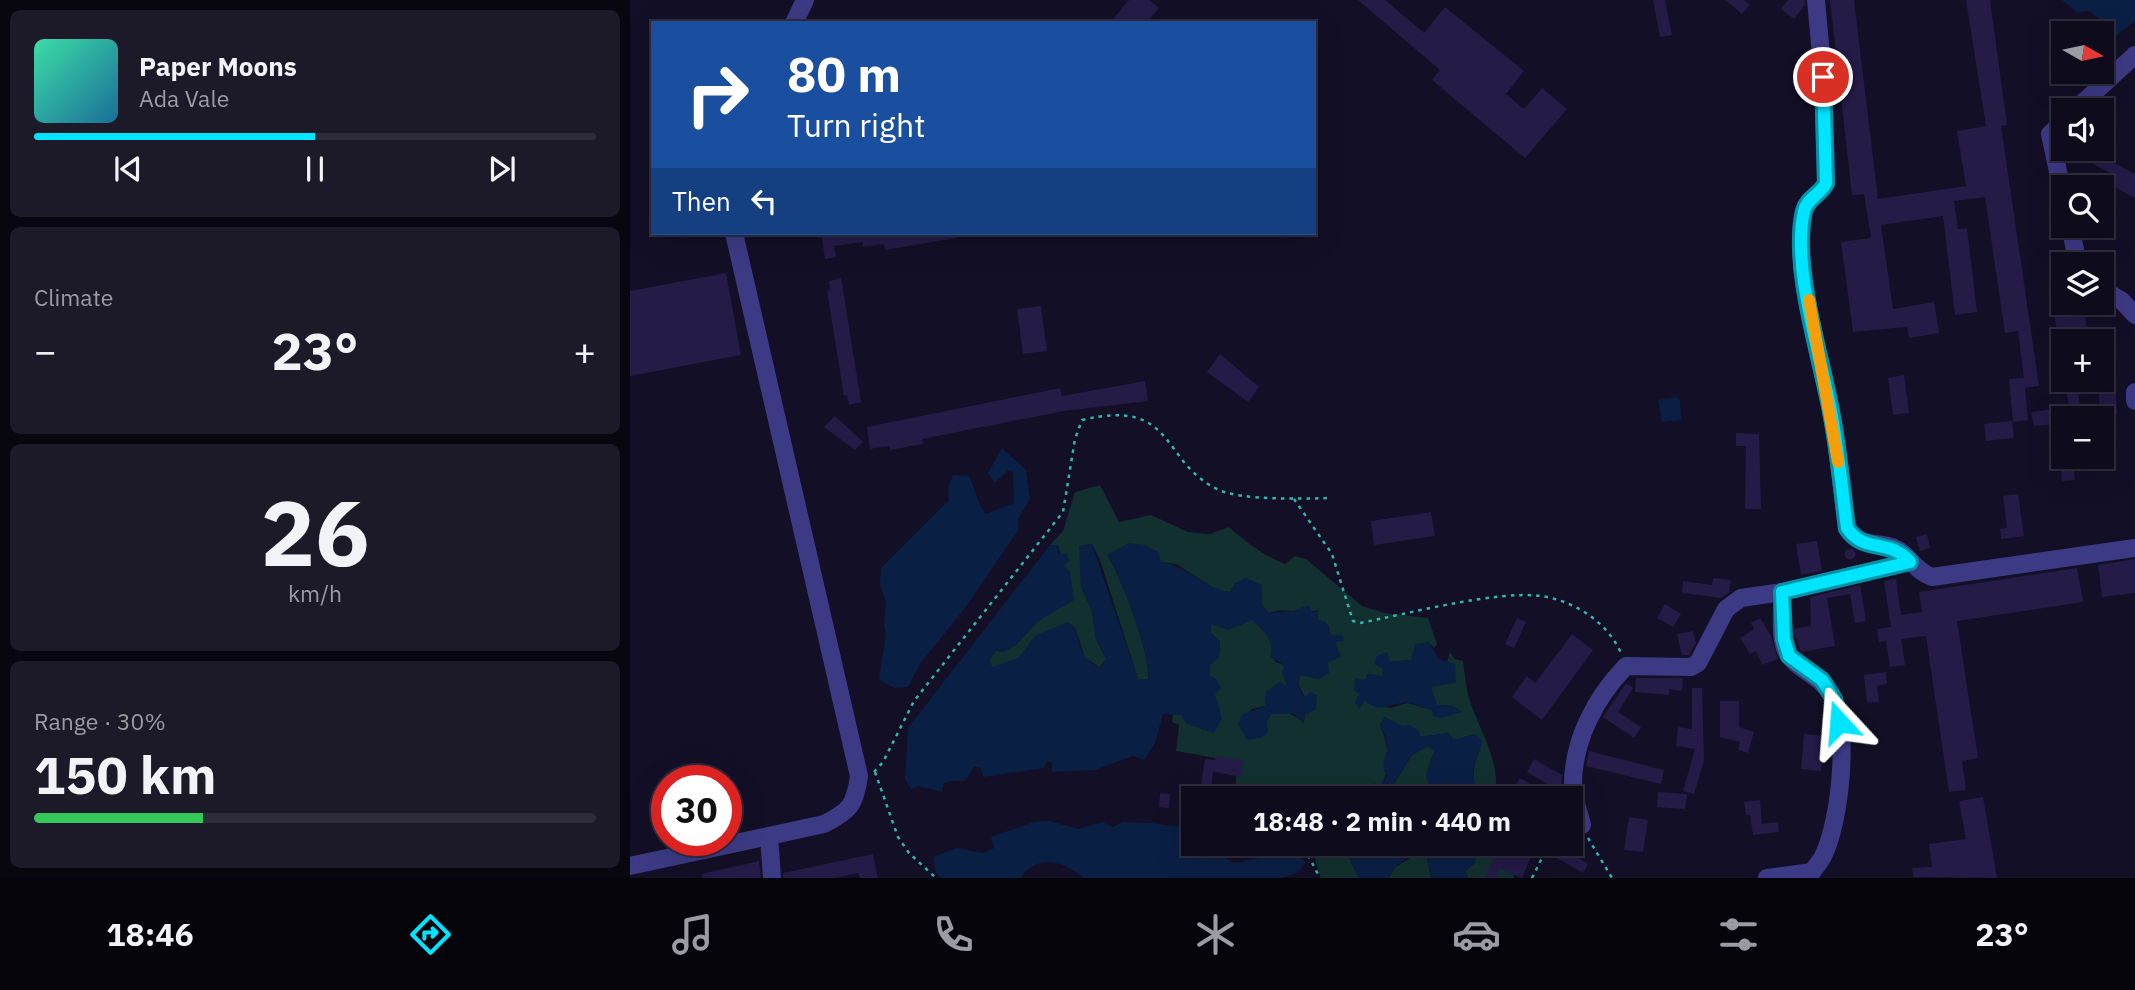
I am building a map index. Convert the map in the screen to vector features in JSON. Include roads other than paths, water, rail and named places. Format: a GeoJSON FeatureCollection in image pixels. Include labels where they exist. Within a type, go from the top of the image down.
{"type":"FeatureCollection","features":[{"type":"Feature","properties":{"kind":"street"},"geometry":{"type":"LineString","coordinates":[[795,21],[805,0]]}},
{"type":"Feature","properties":{"kind":"street"},"geometry":{"type":"LineString","coordinates":[[1816,0],[1823,77],[1826,183],[1822,191],[1811,198],[1804,209],[1801,252],[1833,418],[1847,528],[1854,539],[1865,544],[1891,547],[1902,552],[1919,573],[1932,578],[2135,548]]}},
{"type":"Feature","properties":{"kind":"street"},"geometry":{"type":"LineString","coordinates":[[2088,98],[2135,55]]}},
{"type":"Feature","properties":{"kind":"street"},"geometry":{"type":"LineString","coordinates":[[630,866],[824,824],[846,813],[867,774],[734,235]]}},
{"type":"Feature","properties":{"kind":"street"},"geometry":{"type":"LineString","coordinates":[[2114,296],[2135,315]]}},
{"type":"Feature","properties":{"kind":"street"},"geometry":{"type":"LineString","coordinates":[[2135,392],[2135,401]]}},
{"type":"Feature","properties":{"kind":"street"},"geometry":{"type":"LineString","coordinates":[[1573,786],[1577,754],[1587,721],[1626,666],[1691,667],[1698,663],[1732,602],[1741,598],[1782,592],[1910,562]]}},
{"type":"Feature","properties":{"kind":"street"},"geometry":{"type":"LineString","coordinates":[[1768,878],[1812,872],[1825,854],[1838,794],[1844,745],[1834,699],[1822,680],[1789,656],[1784,639],[1782,592]]}},
{"type":"Feature","properties":{"kind":"street"},"geometry":{"type":"LineString","coordinates":[[769,836],[772,878]]}},
{"type":"Feature","properties":{"kind":"water"},"geometry":{"type":"Polygon","coordinates":[[[2062,0],[2135,0],[2135,21],[2116,36],[2114,42],[2114,21],[2101,21],[2090,11],[2077,12],[2062,0]]]}},
{"type":"Feature","properties":{"kind":"water"},"geometry":{"type":"Polygon","coordinates":[[[1677,397],[1680,400],[1681,420],[1662,422],[1658,400],[1677,397]]]}},
{"type":"Feature","properties":{"kind":"water"},"geometry":{"type":"Polygon","coordinates":[[[1002,448],[1026,470],[1030,499],[1018,519],[1019,529],[965,608],[920,664],[908,687],[894,688],[879,679],[886,634],[886,602],[880,585],[881,568],[949,500],[948,487],[953,475],[968,476],[986,514],[1014,503],[1013,472],[1007,471],[995,483],[988,473],[1002,448]]]}},
{"type":"Feature","properties":{"kind":"water"},"geometry":{"type":"Polygon","coordinates":[[[1129,543],[1145,545],[1159,552],[1161,562],[1179,568],[1221,590],[1230,592],[1235,583],[1246,578],[1262,585],[1262,605],[1269,613],[1292,611],[1309,605],[1312,612],[1318,610],[1318,620],[1326,622],[1331,635],[1343,635],[1344,641],[1335,642],[1341,657],[1328,662],[1329,673],[1319,679],[1301,675],[1299,687],[1305,698],[1310,692],[1317,695],[1316,709],[1304,716],[1304,724],[1295,714],[1271,714],[1267,721],[1268,732],[1261,738],[1247,740],[1238,724],[1241,715],[1265,706],[1266,692],[1279,682],[1287,686],[1282,673],[1284,665],[1270,657],[1270,641],[1253,620],[1228,630],[1211,624],[1211,633],[1220,642],[1219,657],[1210,665],[1209,675],[1217,680],[1221,689],[1215,694],[1222,718],[1214,733],[1187,724],[1181,715],[1163,714],[1155,743],[1144,760],[1133,756],[1095,770],[1052,772],[1052,762],[1047,761],[1044,768],[983,777],[981,768],[974,766],[965,781],[944,783],[942,792],[919,786],[911,789],[905,779],[908,728],[1050,545],[1058,545],[1059,554],[1067,554],[1069,561],[1064,566],[1070,572],[1074,600],[1038,621],[1016,645],[1002,652],[996,650],[989,660],[992,667],[1019,658],[1036,635],[1068,622],[1075,627],[1085,657],[1101,667],[1106,659],[1096,639],[1092,611],[1081,586],[1079,546],[1092,544],[1138,679],[1148,679],[1145,654],[1134,617],[1107,555],[1129,543]]]}},
{"type":"Feature","properties":{"kind":"water"},"geometry":{"type":"Polygon","coordinates":[[[1429,642],[1439,659],[1455,664],[1456,683],[1431,687],[1437,705],[1454,706],[1462,712],[1441,718],[1433,716],[1432,710],[1412,704],[1376,707],[1365,700],[1359,709],[1355,702],[1359,694],[1354,690],[1355,678],[1364,680],[1369,674],[1383,676],[1382,668],[1374,664],[1377,656],[1387,652],[1390,662],[1411,660],[1415,644],[1429,642]]]}},
{"type":"Feature","properties":{"kind":"water"},"geometry":{"type":"Polygon","coordinates":[[[1385,717],[1403,726],[1410,725],[1419,731],[1420,737],[1448,733],[1454,740],[1475,734],[1483,741],[1473,769],[1475,786],[1449,786],[1449,782],[1434,786],[1428,783],[1426,776],[1434,751],[1428,746],[1412,755],[1393,786],[1380,786],[1387,776],[1383,767],[1387,742],[1380,725],[1385,717]]]}},
{"type":"Feature","properties":{"kind":"water"},"geometry":{"type":"Polygon","coordinates":[[[1050,821],[1078,829],[1103,822],[1113,827],[1123,822],[1181,827],[1181,856],[1222,856],[1234,863],[1269,856],[1299,856],[1306,862],[1297,873],[1281,878],[1083,878],[1068,867],[1051,862],[1035,865],[1021,878],[941,878],[936,873],[933,857],[957,848],[983,853],[994,848],[991,837],[1034,822],[1050,821]]]}},
{"type":"Feature","properties":{"kind":"water"},"geometry":{"type":"Polygon","coordinates":[[[1348,856],[1412,856],[1395,868],[1389,878],[1359,878],[1348,856]]]}},
{"type":"Feature","properties":{"kind":"water"},"geometry":{"type":"Polygon","coordinates":[[[1426,856],[1476,856],[1475,863],[1465,871],[1468,878],[1431,878],[1426,856]]]}}]}
